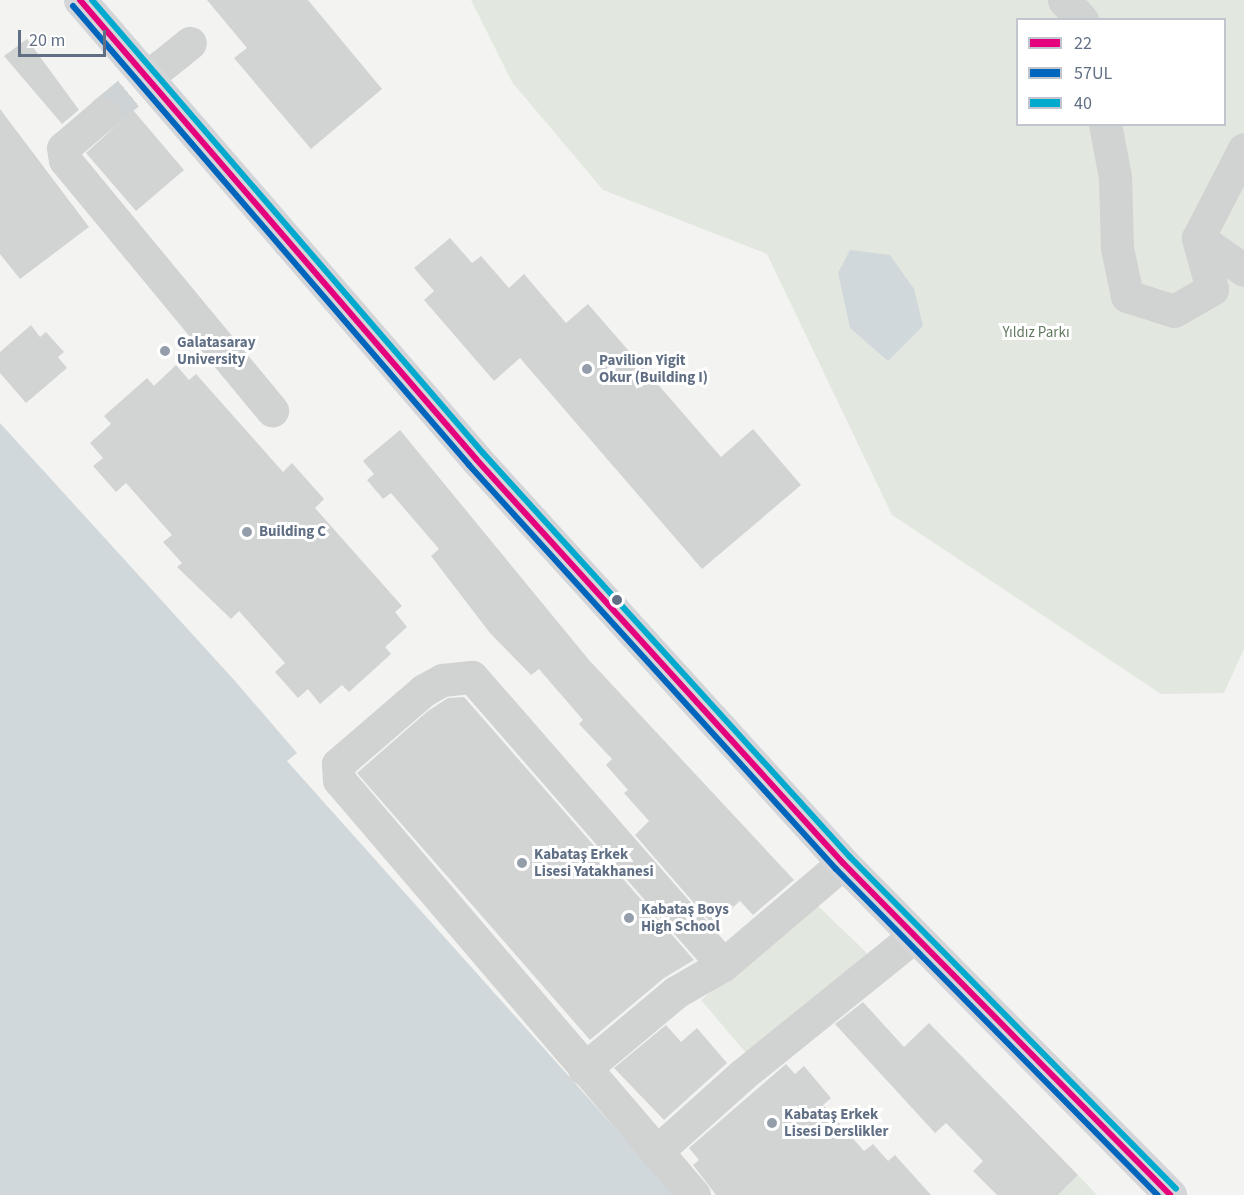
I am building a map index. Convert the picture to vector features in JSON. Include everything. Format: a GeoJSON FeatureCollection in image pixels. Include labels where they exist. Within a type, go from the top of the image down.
{"type":"FeatureCollection","features":[{"type":"Feature","properties":{"kind":"main road"},"geometry":{"type":"LineString","coordinates":[[80,0],[491,476],[843,863],[913,938],[1170,1195]]}},
{"type":"Feature","properties":{"kind":"lane"},"geometry":{"type":"LineString","coordinates":[[1064,0],[1080,18]]}},
{"type":"Feature","properties":{"kind":"lane"},"geometry":{"type":"LineString","coordinates":[[103,114],[63,148],[65,160],[272,410]]}},
{"type":"Feature","properties":{"kind":"lane"},"geometry":{"type":"LineString","coordinates":[[1105,126],[1127,296],[1174,311],[1212,289],[1198,238],[1244,149]]}},
{"type":"Feature","properties":{"kind":"lane"},"geometry":{"type":"LineString","coordinates":[[1198,238],[1244,270]]}},
{"type":"Feature","properties":{"kind":"lane"},"geometry":{"type":"LineString","coordinates":[[694,1195],[339,780],[344,754],[407,702],[442,680],[466,675],[478,681],[723,965]]}},
{"type":"Feature","properties":{"kind":"lane"},"geometry":{"type":"LineString","coordinates":[[584,1069],[675,992],[723,965],[843,863]]}},
{"type":"Feature","properties":{"kind":"lane"},"geometry":{"type":"LineString","coordinates":[[656,1152],[742,1075],[913,938]]}},
{"type":"Feature","properties":{"kind":"green space","name":"Yıldız Parkı"},"geometry":{"type":"Polygon","coordinates":[[[471,0],[1244,0],[1244,649],[1224,693],[1161,694],[892,515],[767,254],[603,190],[512,82],[471,0]]]}},
{"type":"Feature","properties":{"kind":"green space"},"geometry":{"type":"Polygon","coordinates":[[[817,905],[868,954],[747,1054],[701,1000],[817,905]]]}},
{"type":"Feature","properties":{"kind":"green space"},"geometry":{"type":"Polygon","coordinates":[[[1078,1175],[1097,1195],[1058,1195],[1078,1175]]]}},
{"type":"Feature","properties":{"kind":"shaded area"},"geometry":{"type":"Polygon","coordinates":[[[850,250],[890,255],[914,289],[923,326],[888,361],[850,328],[838,273],[850,250]]]}},
{"type":"Feature","properties":{"kind":"shaded area"},"geometry":{"type":"Polygon","coordinates":[[[0,423],[235,681],[297,753],[287,761],[675,1195],[0,1195],[0,423]]]}},
{"type":"Feature","properties":{"kind":"building"},"geometry":{"type":"Polygon","coordinates":[[[207,0],[308,0],[382,89],[311,149],[234,58],[247,48],[207,0]]]}},
{"type":"Feature","properties":{"kind":"building"},"geometry":{"type":"Polygon","coordinates":[[[27,39],[79,110],[62,124],[4,56],[27,39]]]}},
{"type":"Feature","properties":{"kind":"building"},"geometry":{"type":"Polygon","coordinates":[[[0,109],[89,227],[20,279],[0,254],[0,109]]]}},
{"type":"Feature","properties":{"kind":"building"},"geometry":{"type":"Polygon","coordinates":[[[133,110],[184,170],[136,211],[86,153],[133,110]]]}},
{"type":"Feature","properties":{"kind":"building","name":"Pavilion Yigit Okur (Building I)"},"geometry":{"type":"Polygon","coordinates":[[[450,238],[472,263],[481,256],[509,288],[524,274],[566,323],[588,304],[721,457],[753,429],[801,485],[702,569],[520,358],[494,381],[424,300],[434,291],[414,268],[450,238]]]}},
{"type":"Feature","properties":{"kind":"building"},"geometry":{"type":"Polygon","coordinates":[[[31,325],[40,337],[46,332],[64,352],[58,357],[67,368],[26,403],[0,373],[0,352],[31,325]]]}},
{"type":"Feature","properties":{"kind":"building","name":"Building C"},"geometry":{"type":"Polygon","coordinates":[[[176,365],[189,380],[196,374],[283,472],[292,463],[324,499],[315,508],[402,606],[395,612],[407,627],[385,647],[391,654],[349,692],[342,685],[320,704],[308,689],[298,698],[275,672],[285,663],[239,611],[231,619],[177,567],[182,563],[163,542],[172,535],[126,483],[116,492],[93,466],[103,458],[90,443],[111,424],[104,416],[147,378],[154,386],[176,365]]]}},
{"type":"Feature","properties":{"kind":"building"},"geometry":{"type":"Polygon","coordinates":[[[400,430],[589,660],[794,880],[753,915],[740,901],[713,925],[635,835],[649,821],[624,793],[628,790],[606,765],[612,759],[579,724],[583,720],[539,669],[531,675],[490,633],[431,556],[439,549],[391,493],[383,499],[367,480],[374,474],[363,461],[400,430]]]}},
{"type":"Feature","properties":{"kind":"building","name":"Kabataş Erkek Lisesi Yatakhanesi"},"geometry":{"type":"Polygon","coordinates":[[[464,697],[694,960],[664,978],[590,1040],[357,773],[428,711],[448,698],[464,697]]]}},
{"type":"Feature","properties":{"kind":"building"},"geometry":{"type":"Polygon","coordinates":[[[863,1002],[904,1047],[929,1023],[1078,1175],[1058,1195],[997,1195],[973,1171],[983,1161],[946,1123],[935,1133],[835,1024],[863,1002]]]}},
{"type":"Feature","properties":{"kind":"building"},"geometry":{"type":"Polygon","coordinates":[[[666,1025],[681,1042],[697,1028],[727,1063],[664,1120],[614,1068],[666,1025]]]}},
{"type":"Feature","properties":{"kind":"building","name":"Kabataş Erkek Lisesi Derslikler"},"geometry":{"type":"Polygon","coordinates":[[[786,1064],[795,1074],[804,1066],[831,1098],[823,1105],[864,1151],[873,1144],[888,1161],[895,1155],[931,1195],[716,1195],[693,1165],[699,1160],[689,1148],[786,1064]]]}},
{"type":"Feature","properties":{"kind":"tunnel"},"geometry":{"type":"LineString","coordinates":[[103,114],[165,63]]}},
{"type":"Feature","properties":{"kind":"transit line","name":"22"},"geometry":{"type":"LineString","coordinates":[[80,0],[476,459],[843,863],[1170,1195]]}},
{"type":"Feature","properties":{"kind":"transit line","name":"40"},"geometry":{"type":"LineString","coordinates":[[92,0],[483,453],[850,857],[1176,1189]]}},
{"type":"Feature","properties":{"kind":"transit line","name":"57UL"},"geometry":{"type":"LineString","coordinates":[[73,6],[469,465],[836,869],[1157,1195]]}},
{"type":"Feature","properties":{"kind":"place","name":"Galatasaray University"},"geometry":{"type":"Point","coordinates":[165,351]}},
{"type":"Feature","properties":{"kind":"place","name":"Pavilion Yigit Okur (Building I)"},"geometry":{"type":"Point","coordinates":[587,369]}},
{"type":"Feature","properties":{"kind":"place","name":"Building C"},"geometry":{"type":"Point","coordinates":[247,532]}},
{"type":"Feature","properties":{"kind":"place","name":"Kabataş Erkek Lisesi Yatakhanesi"},"geometry":{"type":"Point","coordinates":[522,863]}},
{"type":"Feature","properties":{"kind":"place","name":"Kabataş Boys High School"},"geometry":{"type":"Point","coordinates":[629,918]}},
{"type":"Feature","properties":{"kind":"place","name":"Kabataş Erkek Lisesi Derslikler"},"geometry":{"type":"Point","coordinates":[772,1123]}}]}
